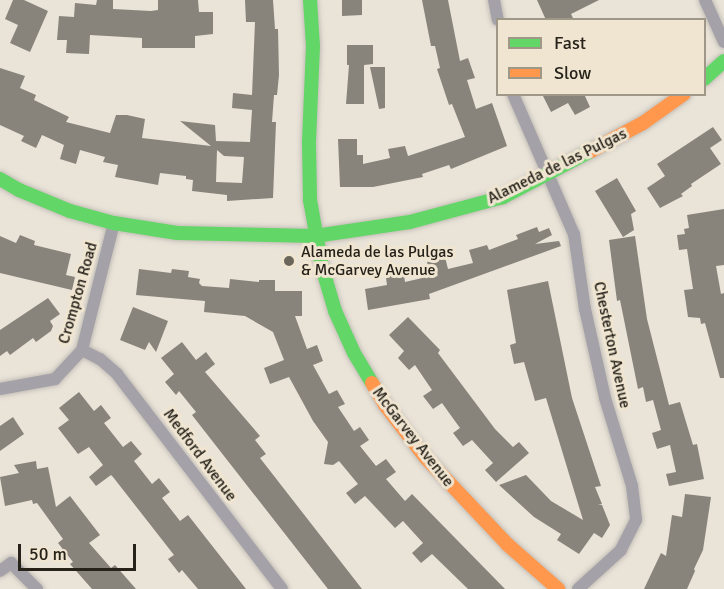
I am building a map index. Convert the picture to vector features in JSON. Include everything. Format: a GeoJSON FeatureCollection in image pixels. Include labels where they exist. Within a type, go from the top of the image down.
{"type":"FeatureCollection","features":[{"type":"Feature","properties":{"kind":"main road","name":"McGarvey Avenue"},"geometry":{"type":"LineString","coordinates":[[310,0],[313,46],[309,142],[310,200],[315,236],[335,310],[354,353],[385,405],[425,457],[465,502],[558,589]]}},
{"type":"Feature","properties":{"kind":"main road"},"geometry":{"type":"LineString","coordinates":[[706,77],[724,61]]}},
{"type":"Feature","properties":{"kind":"main road","name":"Alameda de las Pulgas"},"geometry":{"type":"LineString","coordinates":[[0,179],[19,190],[70,211],[114,223],[177,233],[315,236],[411,222],[502,197],[643,123],[681,96]]}},
{"type":"Feature","properties":{"kind":"street"},"geometry":{"type":"LineString","coordinates":[[494,0],[497,18]]}},
{"type":"Feature","properties":{"kind":"street"},"geometry":{"type":"LineString","coordinates":[[705,0],[724,42]]}},
{"type":"Feature","properties":{"kind":"street","name":"Chesterton Avenue"},"geometry":{"type":"LineString","coordinates":[[514,96],[574,234],[588,320],[605,398],[632,486],[636,520],[621,550],[578,589]]}},
{"type":"Feature","properties":{"kind":"street","name":"Crompton Road"},"geometry":{"type":"LineString","coordinates":[[0,389],[55,379],[82,351],[114,223]]}},
{"type":"Feature","properties":{"kind":"street","name":"Medford Avenue"},"geometry":{"type":"LineString","coordinates":[[82,351],[100,359],[117,374],[282,589]]}},
{"type":"Feature","properties":{"kind":"street"},"geometry":{"type":"LineString","coordinates":[[0,572],[11,563],[37,589]]}},
{"type":"Feature","properties":{"kind":"building"},"geometry":{"type":"Polygon","coordinates":[[[13,0],[24,0],[48,11],[30,52],[10,43],[18,25],[5,19],[13,0]]]}},
{"type":"Feature","properties":{"kind":"building"},"geometry":{"type":"Polygon","coordinates":[[[97,0],[113,0],[113,9],[151,11],[158,10],[158,0],[198,0],[199,12],[213,12],[213,34],[195,36],[195,48],[142,48],[142,38],[90,35],[89,54],[66,53],[67,40],[57,40],[59,16],[74,17],[75,3],[96,5],[97,0]]]}},
{"type":"Feature","properties":{"kind":"building"},"geometry":{"type":"Polygon","coordinates":[[[245,0],[273,0],[275,29],[278,29],[279,75],[277,95],[274,95],[272,122],[276,122],[273,198],[227,201],[227,195],[192,191],[193,180],[186,179],[186,176],[160,173],[158,185],[115,177],[118,165],[103,162],[105,157],[80,150],[76,164],[60,159],[64,145],[42,135],[36,148],[21,141],[24,136],[0,125],[0,68],[25,76],[20,88],[36,95],[34,100],[69,117],[66,122],[110,133],[116,115],[127,115],[145,119],[142,138],[211,146],[180,121],[215,125],[216,141],[250,142],[252,110],[232,108],[233,93],[252,95],[255,22],[246,22],[245,0]],[[217,150],[216,182],[242,183],[244,157],[224,156],[217,150]]]}},
{"type":"Feature","properties":{"kind":"building"},"geometry":{"type":"Polygon","coordinates":[[[342,0],[362,0],[362,15],[342,16],[342,0]]]}},
{"type":"Feature","properties":{"kind":"building"},"geometry":{"type":"Polygon","coordinates":[[[422,0],[448,0],[460,61],[468,58],[475,78],[467,80],[476,109],[492,103],[507,146],[451,169],[449,165],[422,174],[423,177],[373,187],[340,187],[338,139],[357,139],[357,155],[363,155],[363,164],[390,158],[388,149],[405,146],[408,156],[465,137],[452,104],[449,105],[437,69],[440,68],[435,46],[431,46],[422,0]]]}},
{"type":"Feature","properties":{"kind":"building"},"geometry":{"type":"Polygon","coordinates":[[[537,0],[599,0],[571,14],[573,18],[545,18],[537,0]]]}},
{"type":"Feature","properties":{"kind":"building"},"geometry":{"type":"Polygon","coordinates":[[[347,45],[373,45],[373,64],[364,65],[364,104],[346,104],[349,65],[347,65],[347,45]]]}},
{"type":"Feature","properties":{"kind":"building"},"geometry":{"type":"Polygon","coordinates":[[[370,67],[385,67],[385,108],[379,109],[370,67]]]}},
{"type":"Feature","properties":{"kind":"building"},"geometry":{"type":"Polygon","coordinates":[[[543,96],[585,96],[590,107],[575,115],[568,103],[551,112],[543,96]]]}},
{"type":"Feature","properties":{"kind":"building"},"geometry":{"type":"Polygon","coordinates":[[[713,127],[722,140],[710,148],[721,164],[691,184],[692,186],[681,194],[683,196],[660,208],[647,188],[665,176],[657,164],[713,127]]]}},
{"type":"Feature","properties":{"kind":"building"},"geometry":{"type":"Polygon","coordinates":[[[617,178],[636,211],[631,214],[634,230],[623,237],[595,191],[617,178]]]}},
{"type":"Feature","properties":{"kind":"building"},"geometry":{"type":"Polygon","coordinates":[[[724,209],[724,265],[716,266],[721,294],[724,293],[724,378],[720,378],[705,323],[701,324],[700,318],[688,317],[684,290],[693,289],[687,249],[679,250],[677,235],[685,234],[684,229],[689,228],[687,215],[724,209]]]}},
{"type":"Feature","properties":{"kind":"building"},"geometry":{"type":"Polygon","coordinates":[[[537,227],[539,232],[549,228],[552,235],[535,244],[559,241],[561,246],[429,294],[430,299],[368,310],[365,289],[387,285],[385,270],[403,267],[405,282],[431,276],[427,262],[445,257],[448,269],[473,263],[469,250],[487,245],[489,250],[518,239],[516,235],[537,227]]]}},
{"type":"Feature","properties":{"kind":"building"},"geometry":{"type":"Polygon","coordinates":[[[20,235],[35,241],[34,245],[71,254],[66,275],[75,277],[72,290],[0,273],[0,236],[16,243],[20,235]]]}},
{"type":"Feature","properties":{"kind":"building"},"geometry":{"type":"Polygon","coordinates":[[[635,236],[647,319],[669,405],[680,402],[693,445],[697,444],[704,479],[669,486],[666,474],[676,472],[670,445],[657,449],[652,433],[661,430],[653,400],[646,402],[643,387],[638,389],[620,300],[617,301],[609,240],[635,236]]]}},
{"type":"Feature","properties":{"kind":"building"},"geometry":{"type":"Polygon","coordinates":[[[139,269],[171,273],[172,269],[189,271],[188,277],[200,279],[199,283],[202,286],[229,288],[230,279],[259,282],[259,280],[275,280],[275,291],[302,291],[302,316],[295,316],[307,349],[317,345],[323,361],[313,365],[329,394],[337,390],[345,404],[338,407],[354,431],[360,427],[369,440],[360,446],[376,466],[386,459],[396,472],[386,479],[405,501],[412,494],[505,589],[468,589],[432,554],[421,563],[412,553],[423,543],[403,521],[395,528],[365,496],[355,504],[346,493],[358,484],[339,461],[333,465],[324,464],[328,442],[313,421],[289,377],[270,384],[264,368],[284,360],[273,332],[245,316],[204,312],[205,301],[136,295],[139,269]]]}},
{"type":"Feature","properties":{"kind":"building"},"geometry":{"type":"Polygon","coordinates":[[[548,281],[572,398],[601,486],[595,487],[602,504],[598,505],[602,505],[610,525],[602,538],[594,533],[579,554],[557,540],[561,534],[534,517],[499,485],[526,475],[551,501],[583,520],[546,398],[535,401],[524,362],[514,364],[510,345],[516,343],[507,290],[548,281]]]}},
{"type":"Feature","properties":{"kind":"building"},"geometry":{"type":"Polygon","coordinates":[[[48,298],[60,314],[50,321],[53,326],[51,331],[36,342],[33,338],[10,355],[7,351],[0,356],[0,330],[48,298]]]}},
{"type":"Feature","properties":{"kind":"building"},"geometry":{"type":"Polygon","coordinates":[[[133,307],[168,321],[156,352],[149,342],[145,350],[120,340],[133,307]]]}},
{"type":"Feature","properties":{"kind":"building"},"geometry":{"type":"Polygon","coordinates":[[[408,317],[440,350],[438,353],[495,429],[513,447],[519,442],[529,453],[496,482],[485,470],[493,463],[472,440],[463,446],[453,433],[460,428],[442,403],[433,409],[423,396],[432,390],[415,365],[409,370],[398,358],[404,351],[389,335],[408,317]]]}},
{"type":"Feature","properties":{"kind":"building"},"geometry":{"type":"Polygon","coordinates":[[[182,342],[196,360],[206,352],[215,364],[205,372],[260,436],[255,440],[266,454],[260,458],[362,589],[328,589],[192,415],[196,412],[179,391],[176,395],[165,382],[174,374],[161,358],[182,342]]]}},
{"type":"Feature","properties":{"kind":"building"},"geometry":{"type":"Polygon","coordinates":[[[79,392],[94,411],[101,405],[111,418],[104,423],[123,447],[131,441],[142,454],[134,461],[152,484],[159,478],[170,492],[162,498],[180,521],[188,515],[246,589],[198,589],[182,570],[179,573],[168,559],[174,555],[113,477],[111,475],[96,486],[89,477],[103,465],[89,447],[78,454],[58,428],[69,420],[59,408],[79,392]]]}},
{"type":"Feature","properties":{"kind":"building"},"geometry":{"type":"Polygon","coordinates":[[[13,417],[24,434],[0,451],[0,426],[13,417]]]}},
{"type":"Feature","properties":{"kind":"building"},"geometry":{"type":"Polygon","coordinates":[[[36,461],[37,469],[48,467],[56,507],[70,496],[100,535],[89,543],[111,568],[115,565],[136,589],[92,589],[70,564],[73,562],[58,543],[63,539],[37,503],[33,504],[32,500],[5,506],[0,477],[19,473],[14,465],[36,461]]]}},
{"type":"Feature","properties":{"kind":"building"},"geometry":{"type":"Polygon","coordinates":[[[685,494],[711,497],[703,550],[695,571],[687,589],[644,589],[661,553],[666,556],[672,515],[682,517],[685,494]]]}},
{"type":"Feature","properties":{"kind":"traffic: fast"},"geometry":{"type":"LineString","coordinates":[[310,0],[313,46],[309,142],[310,200],[322,267],[335,311],[354,353],[372,383]]}},
{"type":"Feature","properties":{"kind":"traffic: fast"},"geometry":{"type":"LineString","coordinates":[[706,77],[724,61]]}},
{"type":"Feature","properties":{"kind":"traffic: fast"},"geometry":{"type":"LineString","coordinates":[[0,179],[19,190],[70,211],[114,223],[177,233],[315,236],[410,222],[503,197],[591,151]]}},
{"type":"Feature","properties":{"kind":"traffic: slow"},"geometry":{"type":"LineString","coordinates":[[591,151],[643,123],[681,96]]}},
{"type":"Feature","properties":{"kind":"traffic: slow"},"geometry":{"type":"LineString","coordinates":[[372,383],[385,405],[425,457],[508,545],[558,589]]}},
{"type":"Feature","properties":{"kind":"place","name":"Alameda de las Pulgas & McGarvey Avenue"},"geometry":{"type":"Point","coordinates":[289,261]}}]}
